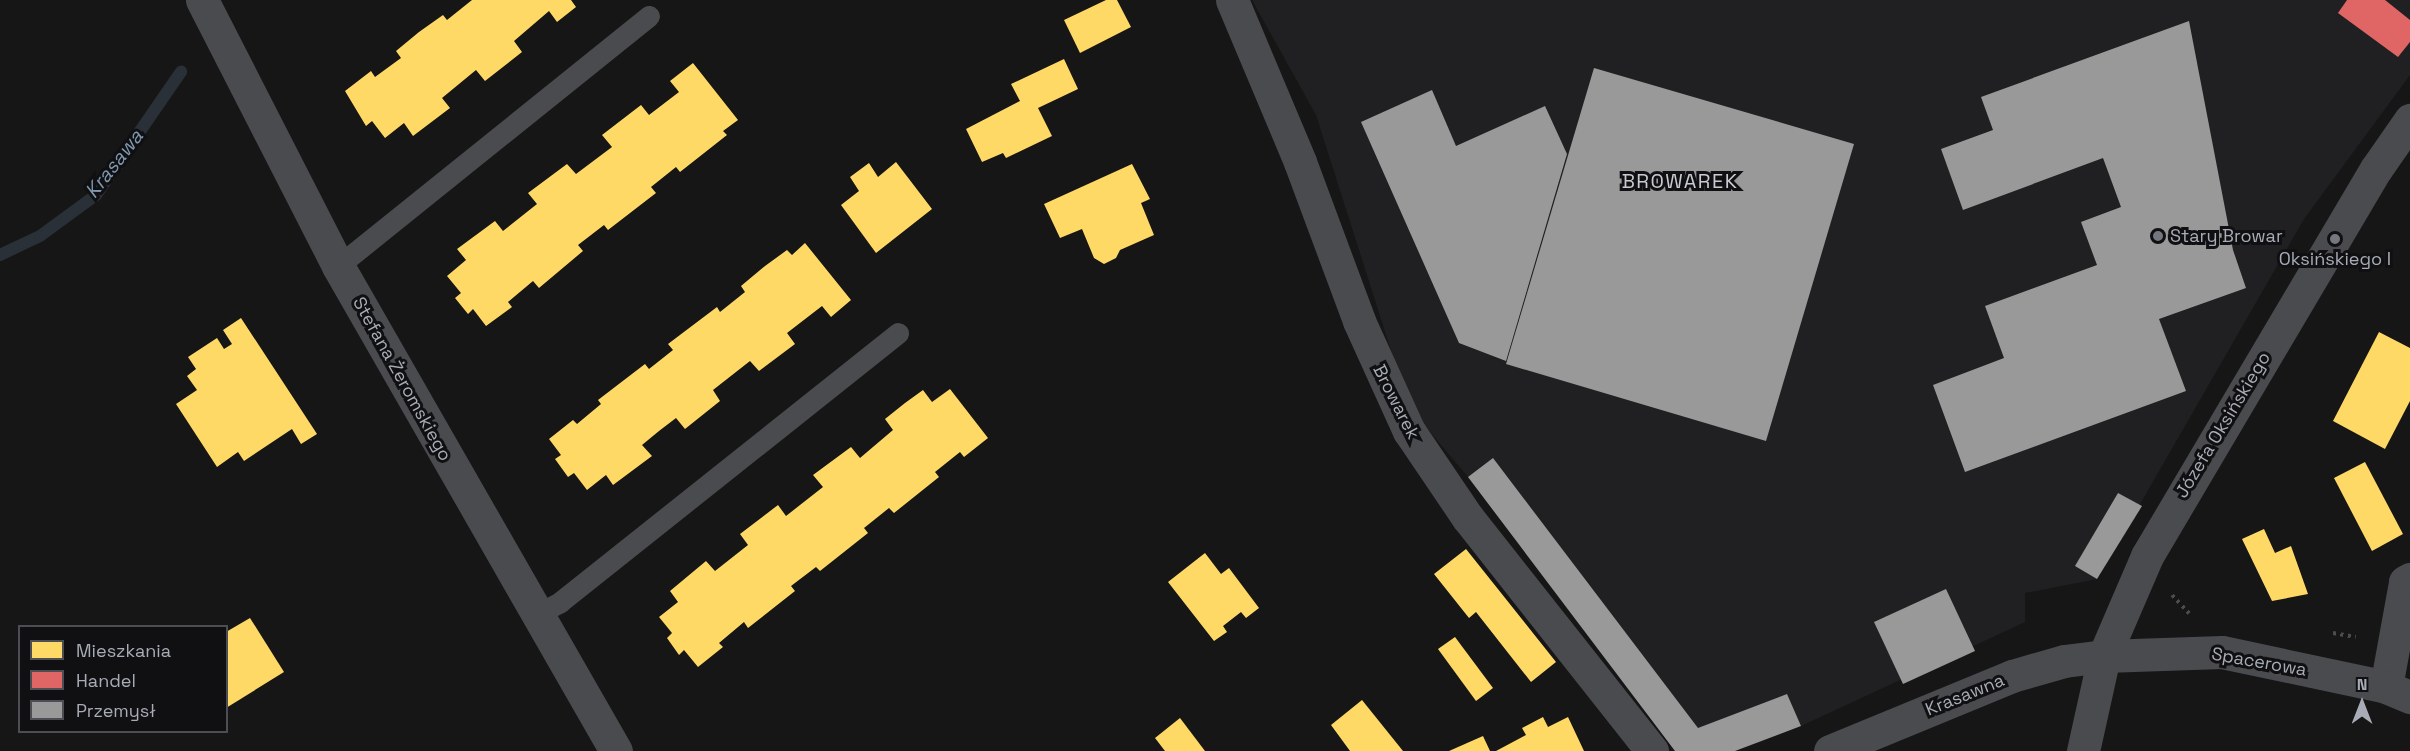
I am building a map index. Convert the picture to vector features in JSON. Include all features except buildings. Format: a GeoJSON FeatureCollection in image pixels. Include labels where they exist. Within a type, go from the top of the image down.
{"type":"FeatureCollection","features":[{"type":"Feature","properties":{"kind":"street","name":"Stefana Żeromskiego"},"geometry":{"type":"LineString","coordinates":[[202,0],[338,266],[616,751]]}},
{"type":"Feature","properties":{"kind":"street","name":"Browarek"},"geometry":{"type":"LineString","coordinates":[[1232,0],[1300,162],[1359,321],[1409,431],[1468,518],[1652,751]]}},
{"type":"Feature","properties":{"kind":"street","name":"Józefa Oksińskiego"},"geometry":{"type":"LineString","coordinates":[[2083,751],[2104,656],[2127,594],[2174,506],[2376,170],[2410,120]]}},
{"type":"Feature","properties":{"kind":"street"},"geometry":{"type":"LineString","coordinates":[[2398,692],[2393,652],[2405,582],[2410,579]]}},
{"type":"Feature","properties":{"kind":"street","name":"Spacerowa"},"geometry":{"type":"LineString","coordinates":[[2104,656],[2222,652],[2398,692]]}},
{"type":"Feature","properties":{"kind":"street","name":"Krasawna"},"geometry":{"type":"LineString","coordinates":[[1830,751],[2012,676],[2064,661],[2104,656]]}},
{"type":"Feature","properties":{"kind":"lane"},"geometry":{"type":"LineString","coordinates":[[338,266],[649,16]]}},
{"type":"Feature","properties":{"kind":"lane"},"geometry":{"type":"LineString","coordinates":[[536,615],[560,602],[898,333]]}},
{"type":"Feature","properties":{"kind":"path"},"geometry":{"type":"LineString","coordinates":[[2172,590],[2173,599],[2191,615]]}},
{"type":"Feature","properties":{"kind":"path"},"geometry":{"type":"LineString","coordinates":[[2329,633],[2360,637],[2393,652]]}},
{"type":"Feature","properties":{"kind":"shaded area"},"geometry":{"type":"Polygon","coordinates":[[[1252,0],[2410,0],[2410,75],[2304,219],[2097,579],[2025,593],[2025,622],[1801,726],[1735,751],[1675,751],[1468,477],[1409,407],[1316,115],[1252,0]]]}},
{"type":"Feature","properties":{"kind":"waterway","name":"Krasawa"},"geometry":{"type":"LineString","coordinates":[[0,255],[40,236],[96,195],[181,72]]}},
{"type":"Feature","properties":{"kind":"place","name":"Stary Browar"},"geometry":{"type":"Point","coordinates":[2158,236]}},
{"type":"Feature","properties":{"kind":"place","name":"Oksińskiego I"},"geometry":{"type":"Point","coordinates":[2335,239]}},
{"type":"Feature","properties":{"kind":"district","name":"BROWAREK"},"geometry":{"type":"Point","coordinates":[1680,181]}}]}
